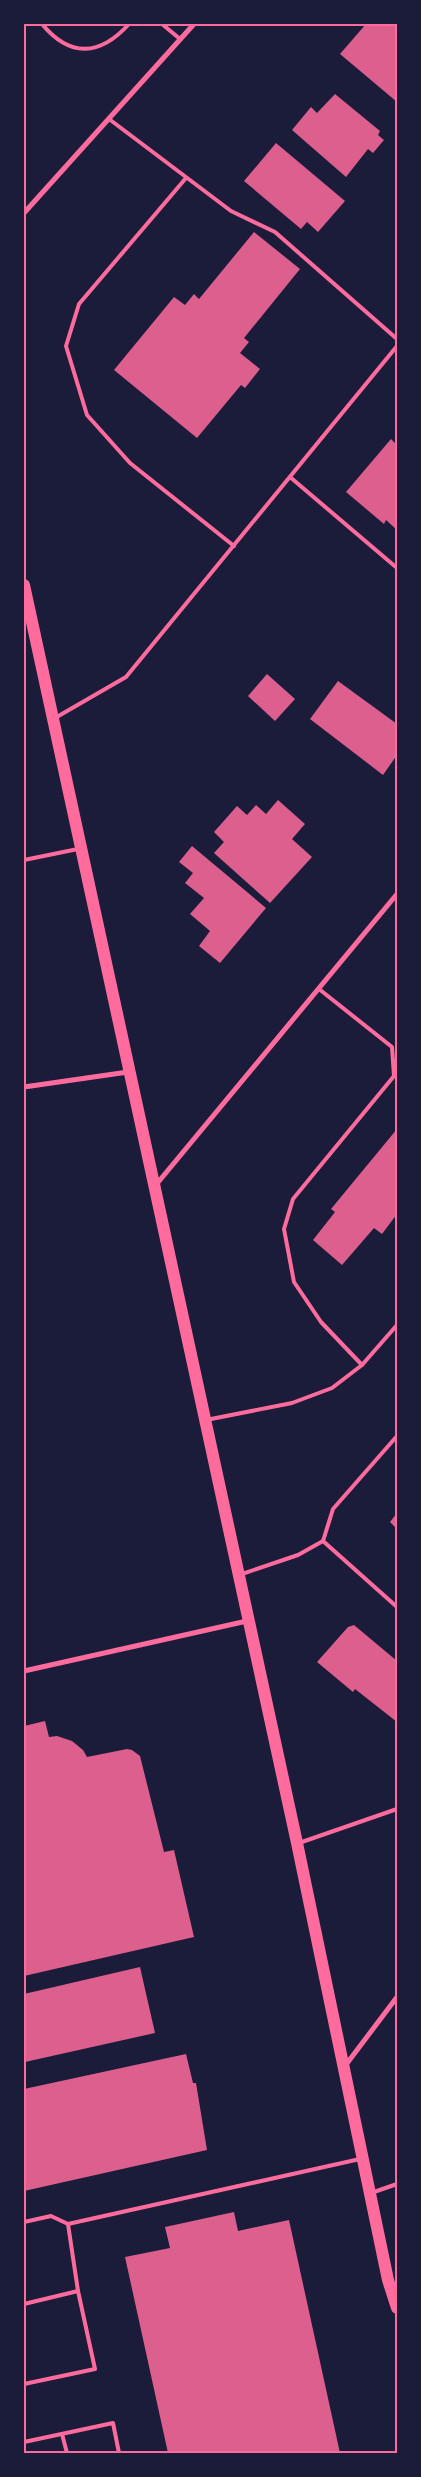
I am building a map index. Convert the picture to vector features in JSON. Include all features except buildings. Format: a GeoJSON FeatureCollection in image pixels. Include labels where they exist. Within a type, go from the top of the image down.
{"type":"FeatureCollection","features":[{"type":"Feature","properties":{"kind":"main road"},"geometry":{"type":"LineString","coordinates":[[24,585],[153,1189],[297,1844],[388,2280],[397,2308]]}},
{"type":"Feature","properties":{"kind":"street"},"geometry":{"type":"LineString","coordinates":[[24,212],[194,24]]}},
{"type":"Feature","properties":{"kind":"street"},"geometry":{"type":"LineString","coordinates":[[153,1189],[397,894]]}},
{"type":"Feature","properties":{"kind":"street"},"geometry":{"type":"LineString","coordinates":[[24,1087],[128,1072]]}},
{"type":"Feature","properties":{"kind":"street"},"geometry":{"type":"LineString","coordinates":[[24,1671],[247,1621]]}},
{"type":"Feature","properties":{"kind":"street"},"geometry":{"type":"LineString","coordinates":[[343,2068],[397,1997]]}},
{"type":"Feature","properties":{"kind":"lane"},"geometry":{"type":"LineString","coordinates":[[42,24],[54,38],[72,48],[95,47],[117,37],[130,24]]}},
{"type":"Feature","properties":{"kind":"lane"},"geometry":{"type":"LineString","coordinates":[[162,24],[180,39]]}},
{"type":"Feature","properties":{"kind":"lane"},"geometry":{"type":"LineString","coordinates":[[109,119],[231,211],[275,232],[397,339]]}},
{"type":"Feature","properties":{"kind":"lane"},"geometry":{"type":"LineString","coordinates":[[186,178],[79,304],[66,346],[87,415],[130,462],[234,546]]}},
{"type":"Feature","properties":{"kind":"lane"},"geometry":{"type":"LineString","coordinates":[[53,719],[126,676],[397,346]]}},
{"type":"Feature","properties":{"kind":"lane"},"geometry":{"type":"LineString","coordinates":[[290,477],[397,568]]}},
{"type":"Feature","properties":{"kind":"lane"},"geometry":{"type":"LineString","coordinates":[[24,860],[80,848]]}},
{"type":"Feature","properties":{"kind":"lane"},"geometry":{"type":"LineString","coordinates":[[319,988],[392,1047],[394,1076],[292,1199],[284,1229],[294,1282],[321,1322],[362,1365]]}},
{"type":"Feature","properties":{"kind":"lane"},"geometry":{"type":"LineString","coordinates":[[392,1047],[397,1046]]}},
{"type":"Feature","properties":{"kind":"lane"},"geometry":{"type":"LineString","coordinates":[[204,1421],[292,1403],[332,1388],[362,1365],[397,1325]]}},
{"type":"Feature","properties":{"kind":"lane"},"geometry":{"type":"LineString","coordinates":[[237,1575],[298,1555],[323,1541],[333,1509],[397,1436]]}},
{"type":"Feature","properties":{"kind":"lane"},"geometry":{"type":"LineString","coordinates":[[323,1541],[397,1607]]}},
{"type":"Feature","properties":{"kind":"lane"},"geometry":{"type":"LineString","coordinates":[[297,1844],[397,1809]]}},
{"type":"Feature","properties":{"kind":"lane"},"geometry":{"type":"LineString","coordinates":[[24,2222],[51,2216],[68,2224],[363,2158]]}},
{"type":"Feature","properties":{"kind":"lane"},"geometry":{"type":"LineString","coordinates":[[370,2194],[397,2184]]}},
{"type":"Feature","properties":{"kind":"lane"},"geometry":{"type":"LineString","coordinates":[[24,2384],[95,2369],[78,2292],[68,2224]]}},
{"type":"Feature","properties":{"kind":"lane"},"geometry":{"type":"LineString","coordinates":[[24,2304],[78,2292]]}},
{"type":"Feature","properties":{"kind":"lane"},"geometry":{"type":"LineString","coordinates":[[24,2442],[113,2423],[119,2453]]}},
{"type":"Feature","properties":{"kind":"lane"},"geometry":{"type":"LineString","coordinates":[[62,2434],[67,2453]]}}]}
